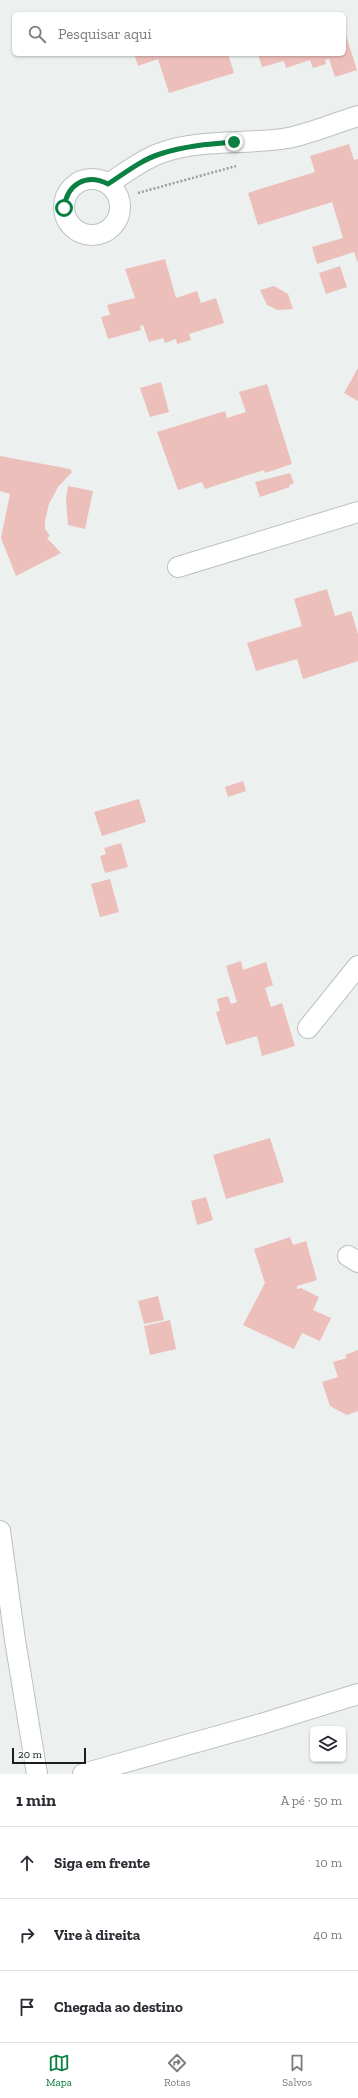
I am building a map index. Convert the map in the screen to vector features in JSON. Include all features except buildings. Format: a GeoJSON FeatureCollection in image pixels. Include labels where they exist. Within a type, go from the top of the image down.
{"type":"FeatureCollection","features":[{"type":"Feature","properties":{"kind":"street"},"geometry":{"type":"LineString","coordinates":[[108,184],[140,163],[166,152],[204,145],[265,141],[290,137],[358,116]]}},
{"type":"Feature","properties":{"kind":"street"},"geometry":{"type":"LineString","coordinates":[[178,567],[358,512]]}},
{"type":"Feature","properties":{"kind":"street"},"geometry":{"type":"LineString","coordinates":[[308,1028],[358,966]]}},
{"type":"Feature","properties":{"kind":"street"},"geometry":{"type":"LineString","coordinates":[[0,1531],[7,1640],[37,1774]]}},
{"type":"Feature","properties":{"kind":"street"},"geometry":{"type":"LineString","coordinates":[[83,1774],[262,1724],[358,1694]]}},
{"type":"Feature","properties":{"kind":"route"},"geometry":{"type":"LineString","coordinates":[[64,208],[68,191],[75,184],[83,180],[100,180],[108,184],[140,163],[159,154],[181,148],[234,142]]}}]}
